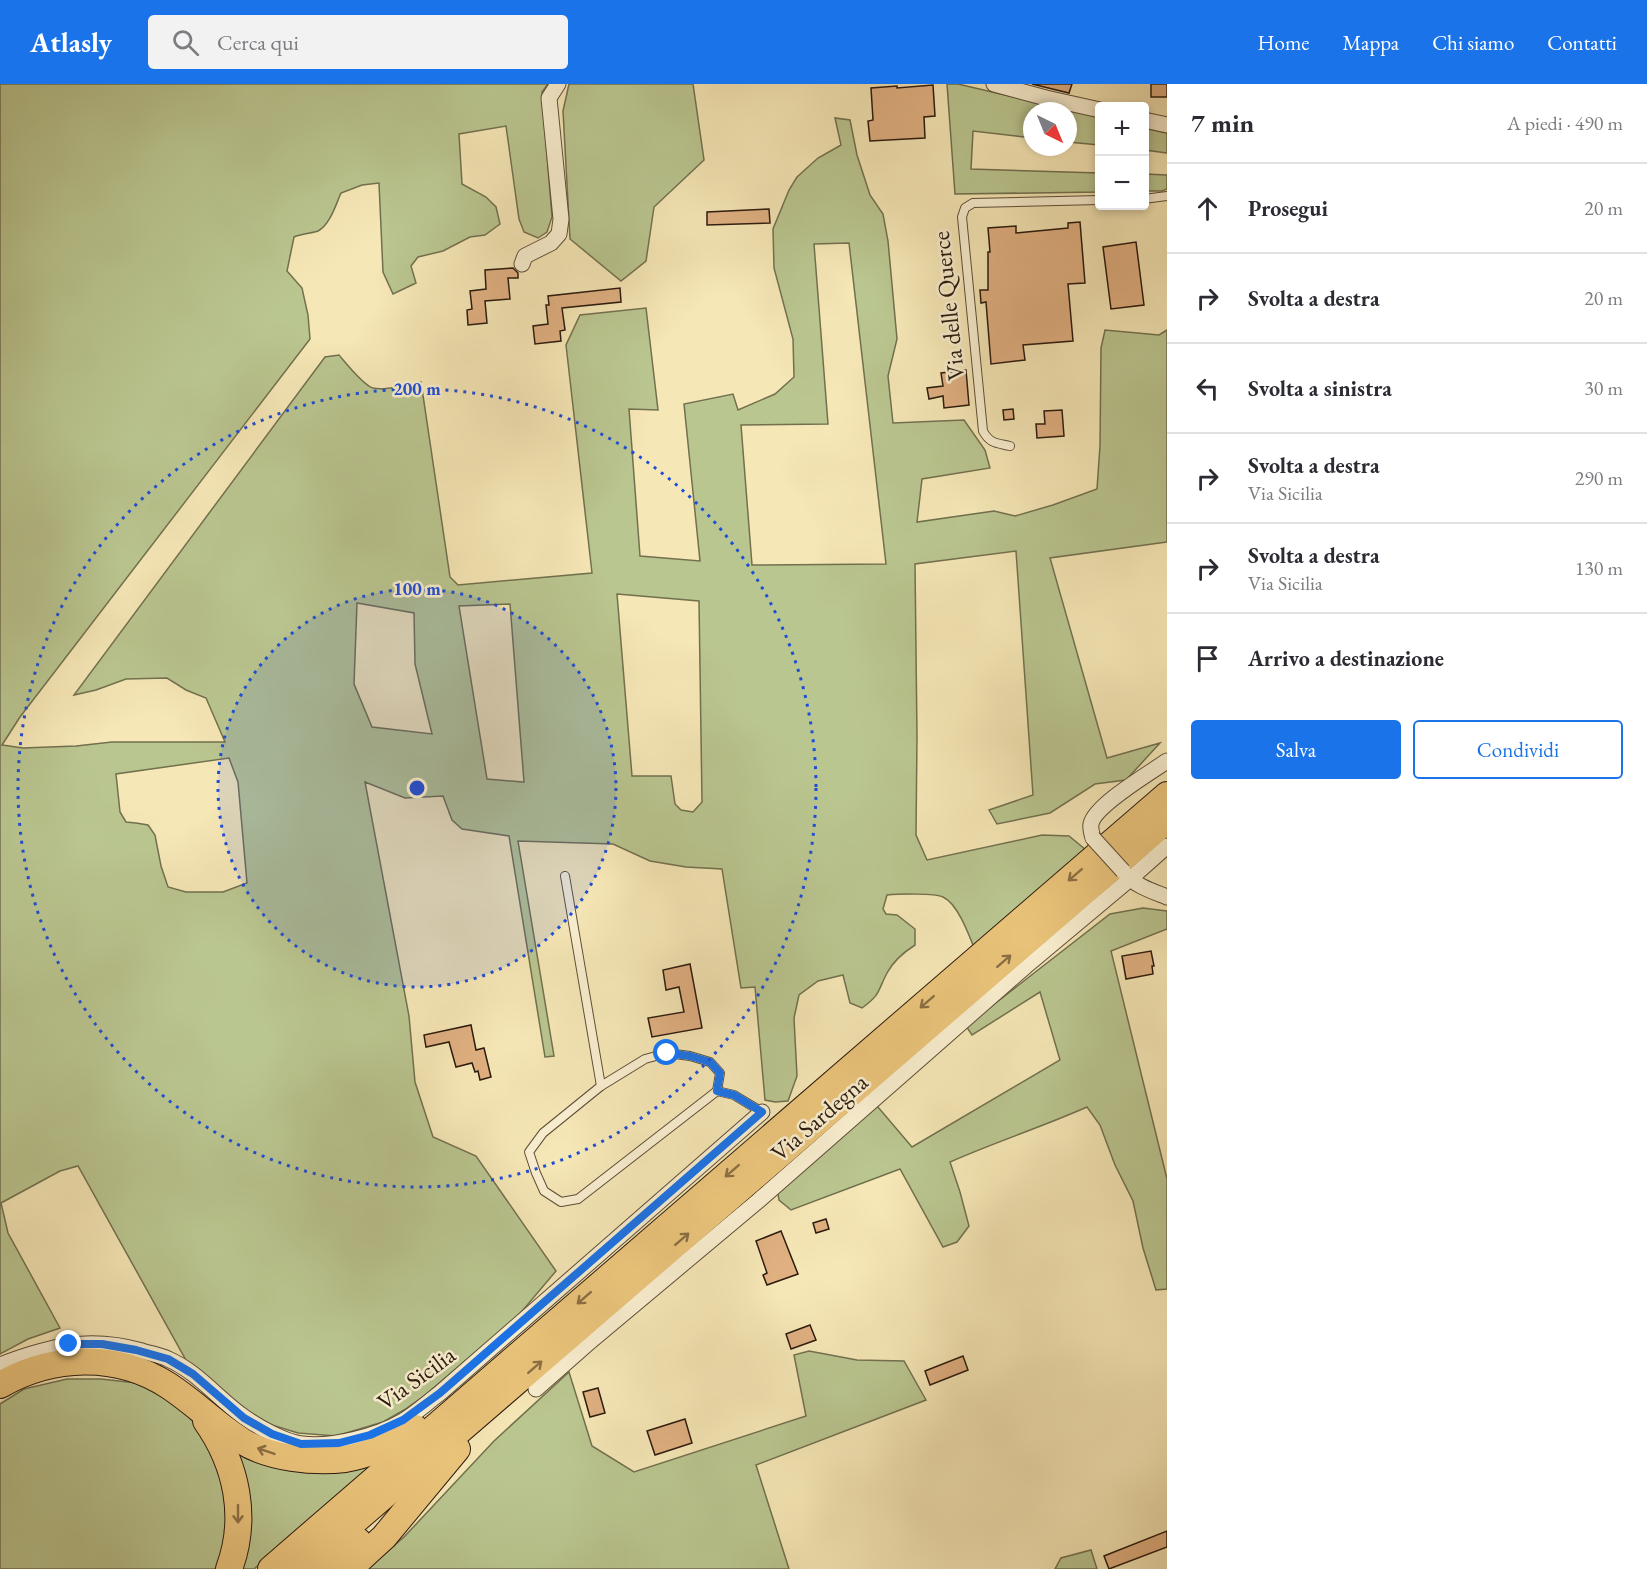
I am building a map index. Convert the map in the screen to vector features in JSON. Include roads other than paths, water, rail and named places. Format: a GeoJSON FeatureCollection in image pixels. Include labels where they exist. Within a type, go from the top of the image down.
{"type":"FeatureCollection","features":[{"type":"Feature","properties":{"kind":"highway"},"geometry":{"type":"LineString","coordinates":[[299,1569],[497,1386],[1167,795]]}},
{"type":"Feature","properties":{"kind":"highway"},"geometry":{"type":"LineString","coordinates":[[271,1569],[497,1386],[1167,820]]}},
{"type":"Feature","properties":{"kind":"highway"},"geometry":{"type":"LineString","coordinates":[[0,1385],[40,1367],[65,1362],[105,1362],[124,1366],[156,1378],[169,1386],[244,1443],[273,1454],[308,1460],[345,1459],[382,1448],[497,1386]]}},
{"type":"Feature","properties":{"kind":"highway"},"geometry":{"type":"LineString","coordinates":[[349,1569],[384,1537],[458,1448],[497,1386]]}},
{"type":"Feature","properties":{"kind":"highway"},"geometry":{"type":"LineString","coordinates":[[192,1405],[216,1435],[229,1461],[235,1482],[239,1520],[237,1540],[229,1569]]}},
{"type":"Feature","properties":{"kind":"highway"},"geometry":{"type":"LineString","coordinates":[[327,1569],[458,1448]]}},
{"type":"Feature","properties":{"kind":"street"},"geometry":{"type":"LineString","coordinates":[[522,264],[525,256],[551,243],[559,234],[561,219],[549,98],[558,84]]}},
{"type":"Feature","properties":{"kind":"street"},"geometry":{"type":"LineString","coordinates":[[994,84],[1095,109]]}},
{"type":"Feature","properties":{"kind":"street"},"geometry":{"type":"LineString","coordinates":[[1149,121],[1167,125]]}},
{"type":"Feature","properties":{"kind":"street"},"geometry":{"type":"LineString","coordinates":[[1167,761],[1109,802],[1098,811],[1091,823],[1094,838],[1126,875],[1148,889],[1167,897]]}},
{"type":"Feature","properties":{"kind":"street","name":"Via Sardegna"},"geometry":{"type":"LineString","coordinates":[[536,1389],[758,1200],[1026,966],[1126,875],[1167,846]]}},
{"type":"Feature","properties":{"kind":"street","name":"Via Sicilia"},"geometry":{"type":"LineString","coordinates":[[0,1365],[33,1353],[69,1344],[102,1344],[136,1350],[168,1359],[193,1374],[244,1418],[272,1434],[301,1444],[339,1443],[370,1435],[403,1420],[440,1393],[762,1112]]}},
{"type":"Feature","properties":{"kind":"lane"},"geometry":{"type":"LineString","coordinates":[[1149,198],[1167,196]]}},
{"type":"Feature","properties":{"kind":"lane","name":"Via delle Querce"},"geometry":{"type":"LineString","coordinates":[[1010,446],[994,443],[987,439],[983,431],[962,217],[965,208],[973,202],[1095,200]]}},
{"type":"Feature","properties":{"kind":"lane"},"geometry":{"type":"LineString","coordinates":[[565,876],[601,1086]]}},
{"type":"Feature","properties":{"kind":"lane"},"geometry":{"type":"LineString","coordinates":[[667,1053],[710,1062],[720,1073],[717,1091],[578,1199],[561,1202],[544,1191],[529,1152],[543,1133],[601,1086],[645,1059],[667,1053]]}},
{"type":"Feature","properties":{"kind":"lane"},"geometry":{"type":"LineString","coordinates":[[717,1091],[734,1095],[762,1112]]}}]}
